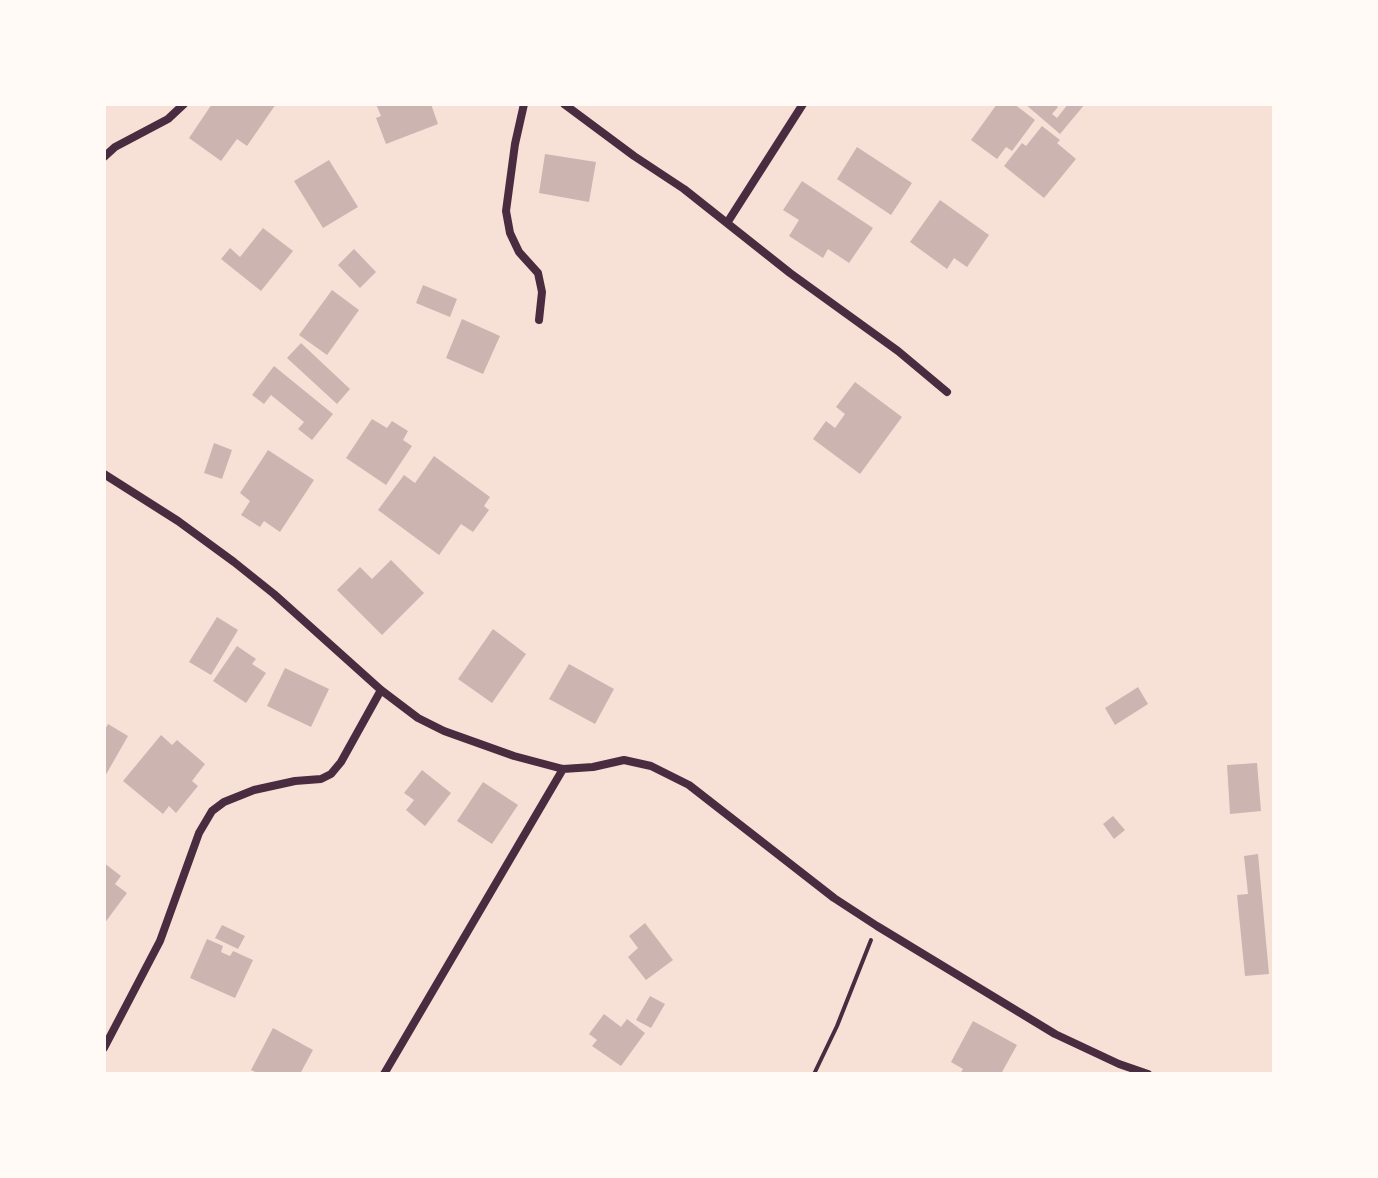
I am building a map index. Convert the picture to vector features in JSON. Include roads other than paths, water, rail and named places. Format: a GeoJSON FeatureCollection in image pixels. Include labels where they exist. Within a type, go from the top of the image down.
{"type":"FeatureCollection","features":[{"type":"Feature","properties":{"kind":"street"},"geometry":{"type":"LineString","coordinates":[[104,157],[115,147],[168,119],[184,104]]}},
{"type":"Feature","properties":{"kind":"street"},"geometry":{"type":"LineString","coordinates":[[524,104],[506,211],[510,233],[519,252],[538,273],[542,292],[539,320]]}},
{"type":"Feature","properties":{"kind":"street"},"geometry":{"type":"LineString","coordinates":[[564,104],[684,189],[790,273],[898,351],[947,392]]}},
{"type":"Feature","properties":{"kind":"street"},"geometry":{"type":"LineString","coordinates":[[727,223],[803,104]]}},
{"type":"Feature","properties":{"kind":"street"},"geometry":{"type":"LineString","coordinates":[[104,474],[178,521],[234,562],[381,690],[418,718],[444,731],[514,756],[563,769],[593,767],[624,760],[664,772],[689,785],[834,898],[877,926],[1055,1034],[1148,1074]]}},
{"type":"Feature","properties":{"kind":"street"},"geometry":{"type":"LineString","coordinates":[[104,1048],[160,941],[199,833],[212,811],[224,802],[254,790],[321,779],[331,774],[341,762],[381,690]]}},
{"type":"Feature","properties":{"kind":"street"},"geometry":{"type":"LineString","coordinates":[[384,1074],[563,769]]}}]}
